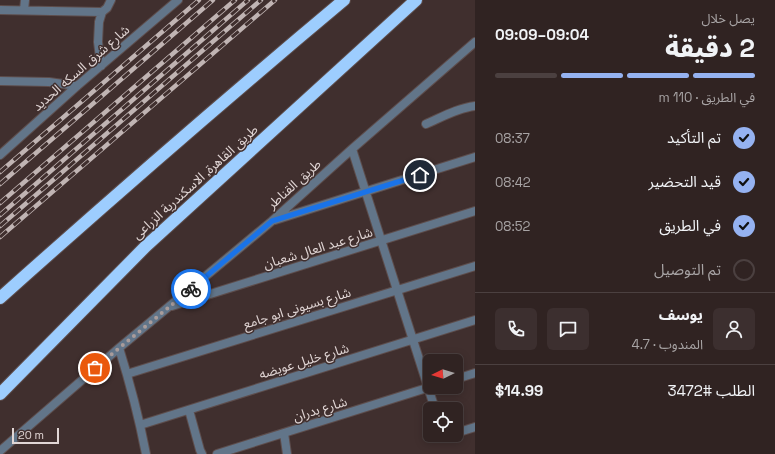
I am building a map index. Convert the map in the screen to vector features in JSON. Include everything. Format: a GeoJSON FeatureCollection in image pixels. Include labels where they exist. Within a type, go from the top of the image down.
{"type":"FeatureCollection","features":[{"type":"Feature","properties":{"kind":"highway"},"geometry":{"type":"LineString","coordinates":[[0,298],[85,222],[344,0]]}},
{"type":"Feature","properties":{"kind":"highway","name":"طريق القاهرة, الاسكندرية الزراعى"},"geometry":{"type":"LineString","coordinates":[[0,394],[146,246],[416,0]]}},
{"type":"Feature","properties":{"kind":"street"},"geometry":{"type":"LineString","coordinates":[[24,10],[25,0]]}},
{"type":"Feature","properties":{"kind":"street"},"geometry":{"type":"LineString","coordinates":[[101,66],[98,32],[102,12],[111,0]]}},
{"type":"Feature","properties":{"kind":"street","name":"شارع شرق السكه الحديد"},"geometry":{"type":"LineString","coordinates":[[0,155],[77,86],[178,0]]}},
{"type":"Feature","properties":{"kind":"street"},"geometry":{"type":"LineString","coordinates":[[0,10],[102,12]]}},
{"type":"Feature","properties":{"kind":"street","name":"طريق القناطر"},"geometry":{"type":"LineString","coordinates":[[0,451],[119,348],[272,221],[475,42]]}},
{"type":"Feature","properties":{"kind":"street"},"geometry":{"type":"LineString","coordinates":[[0,81],[49,82],[77,86]]}},
{"type":"Feature","properties":{"kind":"street"},"geometry":{"type":"LineString","coordinates":[[426,124],[462,108],[475,106]]}},
{"type":"Feature","properties":{"kind":"street"},"geometry":{"type":"LineString","coordinates":[[352,149],[423,369]]}},
{"type":"Feature","properties":{"kind":"street"},"geometry":{"type":"LineString","coordinates":[[272,221],[475,157]]}},
{"type":"Feature","properties":{"kind":"street","name":"شارع عبد العال شعبان"},"geometry":{"type":"LineString","coordinates":[[168,308],[475,211]]}},
{"type":"Feature","properties":{"kind":"street","name":"شارع بسيونى ابو جامع"},"geometry":{"type":"LineString","coordinates":[[127,374],[475,266]]}},
{"type":"Feature","properties":{"kind":"street","name":"شارع خليل عويضه"},"geometry":{"type":"LineString","coordinates":[[140,425],[475,320]]}},
{"type":"Feature","properties":{"kind":"street"},"geometry":{"type":"LineString","coordinates":[[119,348],[140,425],[146,454]]}},
{"type":"Feature","properties":{"kind":"street"},"geometry":{"type":"LineString","coordinates":[[463,377],[475,373]]}},
{"type":"Feature","properties":{"kind":"street","name":"شارع بدران"},"geometry":{"type":"LineString","coordinates":[[217,454],[423,389]]}},
{"type":"Feature","properties":{"kind":"street"},"geometry":{"type":"LineString","coordinates":[[189,410],[202,454]]}},
{"type":"Feature","properties":{"kind":"street"},"geometry":{"type":"LineString","coordinates":[[463,431],[475,428]]}},
{"type":"Feature","properties":{"kind":"street"},"geometry":{"type":"LineString","coordinates":[[284,433],[287,454]]}},
{"type":"Feature","properties":{"kind":"railway"},"geometry":{"type":"LineString","coordinates":[[0,172],[199,0]]}},
{"type":"Feature","properties":{"kind":"railway"},"geometry":{"type":"LineString","coordinates":[[0,184],[213,0]]}},
{"type":"Feature","properties":{"kind":"railway"},"geometry":{"type":"LineString","coordinates":[[0,203],[235,0]]}},
{"type":"Feature","properties":{"kind":"railway"},"geometry":{"type":"LineString","coordinates":[[0,215],[248,0]]}},
{"type":"Feature","properties":{"kind":"railway"},"geometry":{"type":"LineString","coordinates":[[0,226],[261,0]]}},
{"type":"Feature","properties":{"kind":"railway"},"geometry":{"type":"LineString","coordinates":[[0,237],[275,0]]}},
{"type":"Feature","properties":{"kind":"way so far"},"geometry":{"type":"LineString","coordinates":[[95,368],[191,289]]}},
{"type":"Feature","properties":{"kind":"route"},"geometry":{"type":"LineString","coordinates":[[191,289],[272,221],[420,175]]}}]}
